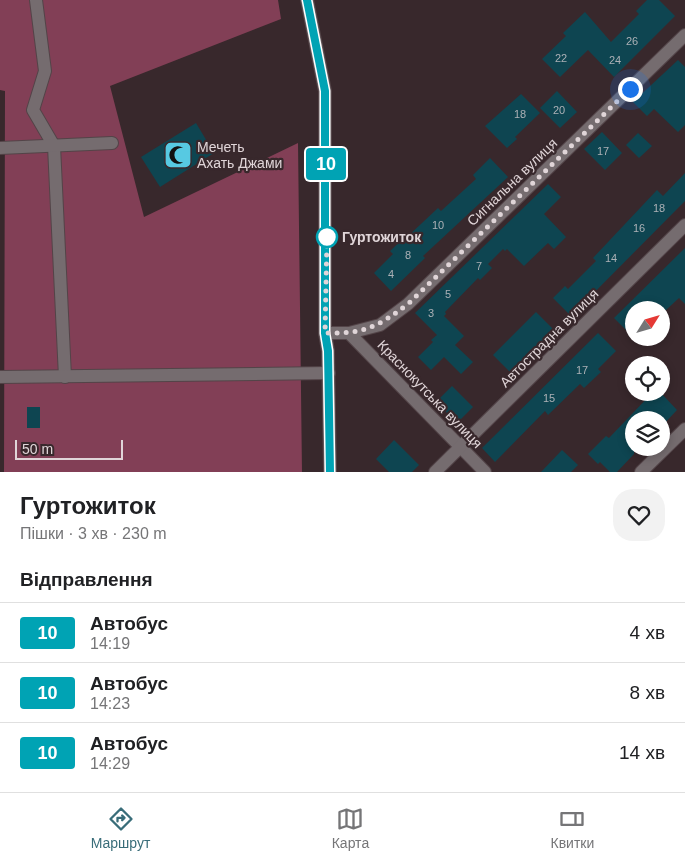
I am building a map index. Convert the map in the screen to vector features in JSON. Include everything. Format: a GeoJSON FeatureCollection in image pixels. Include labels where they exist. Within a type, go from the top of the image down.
{"type":"FeatureCollection","features":[{"type":"Feature","properties":{"kind":"street"},"geometry":{"type":"LineString","coordinates":[[36,0],[45,71],[33,110],[54,146],[65,376]]}},
{"type":"Feature","properties":{"kind":"street"},"geometry":{"type":"LineString","coordinates":[[307,0],[325,91],[325,333],[329,373],[330,472]]}},
{"type":"Feature","properties":{"kind":"street","name":"Сигнальна вулиця"},"geometry":{"type":"LineString","coordinates":[[349,333],[380,325],[408,304],[685,35]]}},
{"type":"Feature","properties":{"kind":"street"},"geometry":{"type":"LineString","coordinates":[[0,148],[112,143]]}},
{"type":"Feature","properties":{"kind":"street","name":"Автострадна вулиця"},"geometry":{"type":"LineString","coordinates":[[435,472],[685,225]]}},
{"type":"Feature","properties":{"kind":"street"},"geometry":{"type":"LineString","coordinates":[[325,333],[349,333]]}},
{"type":"Feature","properties":{"kind":"street","name":"Краснокутська вулиця"},"geometry":{"type":"LineString","coordinates":[[349,333],[485,472]]}},
{"type":"Feature","properties":{"kind":"street"},"geometry":{"type":"LineString","coordinates":[[0,377],[329,373]]}},
{"type":"Feature","properties":{"kind":"street"},"geometry":{"type":"LineString","coordinates":[[641,472],[685,429]]}},
{"type":"Feature","properties":{"kind":"shaded area"},"geometry":{"type":"Polygon","coordinates":[[[0,0],[278,0],[281,19],[110,86],[144,217],[298,143],[302,472],[4,472],[5,91],[0,90],[0,0]]]}},
{"type":"Feature","properties":{"kind":"building"},"geometry":{"type":"Polygon","coordinates":[[[647,0],[659,0],[675,16],[614,77],[588,50],[560,77],[542,59],[566,36],[563,33],[585,12],[611,42],[639,14],[636,11],[647,0]]]}},
{"type":"Feature","properties":{"kind":"building"},"geometry":{"type":"Polygon","coordinates":[[[678,60],[685,67],[685,125],[678,132],[654,109],[647,116],[633,102],[678,60]]]}},
{"type":"Feature","properties":{"kind":"building"},"geometry":{"type":"Polygon","coordinates":[[[557,91],[577,112],[560,128],[540,108],[557,91]]]}},
{"type":"Feature","properties":{"kind":"building"},"geometry":{"type":"Polygon","coordinates":[[[521,94],[540,113],[515,137],[517,139],[507,148],[485,126],[521,94]]]}},
{"type":"Feature","properties":{"kind":"building","name":"Мечеть Ахать Джами"},"geometry":{"type":"Polygon","coordinates":[[[196,123],[214,153],[160,187],[141,157],[196,123]]]}},
{"type":"Feature","properties":{"kind":"building"},"geometry":{"type":"Polygon","coordinates":[[[602,132],[622,153],[605,170],[584,149],[602,132]]]}},
{"type":"Feature","properties":{"kind":"building"},"geometry":{"type":"Polygon","coordinates":[[[638,133],[652,146],[639,158],[626,145],[638,133]]]}},
{"type":"Feature","properties":{"kind":"building"},"geometry":{"type":"Polygon","coordinates":[[[490,158],[508,177],[423,256],[425,258],[391,291],[374,273],[393,254],[390,251],[438,208],[441,211],[476,179],[473,175],[490,158]]]}},
{"type":"Feature","properties":{"kind":"building"},"geometry":{"type":"Polygon","coordinates":[[[685,173],[685,201],[571,316],[553,298],[565,286],[568,289],[596,261],[593,258],[657,190],[663,196],[685,173]]]}},
{"type":"Feature","properties":{"kind":"building"},"geometry":{"type":"Polygon","coordinates":[[[548,184],[561,197],[544,214],[566,237],[554,249],[548,243],[524,266],[507,249],[505,251],[503,249],[488,264],[492,268],[480,280],[478,278],[445,312],[444,316],[464,336],[455,345],[473,362],[461,374],[444,357],[431,370],[418,357],[433,342],[431,340],[437,335],[415,313],[548,184]]]}},
{"type":"Feature","properties":{"kind":"building"},"geometry":{"type":"Polygon","coordinates":[[[685,248],[685,304],[679,298],[670,306],[670,301],[631,301],[685,248]]]}},
{"type":"Feature","properties":{"kind":"building"},"geometry":{"type":"Polygon","coordinates":[[[625,307],[625,329],[614,318],[625,307]]]}},
{"type":"Feature","properties":{"kind":"building"},"geometry":{"type":"Polygon","coordinates":[[[536,312],[554,330],[510,372],[493,355],[536,312]]]}},
{"type":"Feature","properties":{"kind":"building"},"geometry":{"type":"Polygon","coordinates":[[[598,333],[616,351],[598,369],[601,372],[584,388],[580,384],[548,415],[545,411],[495,462],[482,448],[598,333]]]}},
{"type":"Feature","properties":{"kind":"building"},"geometry":{"type":"Polygon","coordinates":[[[452,386],[473,407],[457,423],[436,402],[452,386]]]}},
{"type":"Feature","properties":{"kind":"building"},"geometry":{"type":"Polygon","coordinates":[[[644,401],[668,401],[677,410],[670,417],[670,411],[635,411],[644,401]]]}},
{"type":"Feature","properties":{"kind":"building"},"geometry":{"type":"Polygon","coordinates":[[[27,407],[40,407],[40,428],[27,428],[27,407]]]}},
{"type":"Feature","properties":{"kind":"building"},"geometry":{"type":"Polygon","coordinates":[[[625,421],[625,456],[632,456],[617,472],[610,472],[588,454],[606,436],[609,438],[625,421]]]}},
{"type":"Feature","properties":{"kind":"building"},"geometry":{"type":"Polygon","coordinates":[[[394,440],[419,465],[412,472],[389,472],[376,459],[394,440]]]}},
{"type":"Feature","properties":{"kind":"building"},"geometry":{"type":"Polygon","coordinates":[[[562,450],[578,465],[571,472],[541,472],[562,450]]]}},
{"type":"Feature","properties":{"kind":"bus line","name":"10"},"geometry":{"type":"LineString","coordinates":[[307,0],[325,91],[327,239],[325,333],[328,351],[330,472]]}},
{"type":"Feature","properties":{"kind":"place","name":"Мечеть Ахать Джами"},"geometry":{"type":"Point","coordinates":[178,155]}},
{"type":"Feature","properties":{"kind":"place","name":"Гуртожиток"},"geometry":{"type":"Point","coordinates":[327,237]}},
{"type":"Feature","properties":{"kind":"route"},"geometry":{"type":"LineString","coordinates":[[327,237],[325,333],[349,333],[380,325],[408,304],[630,89]]}}]}
